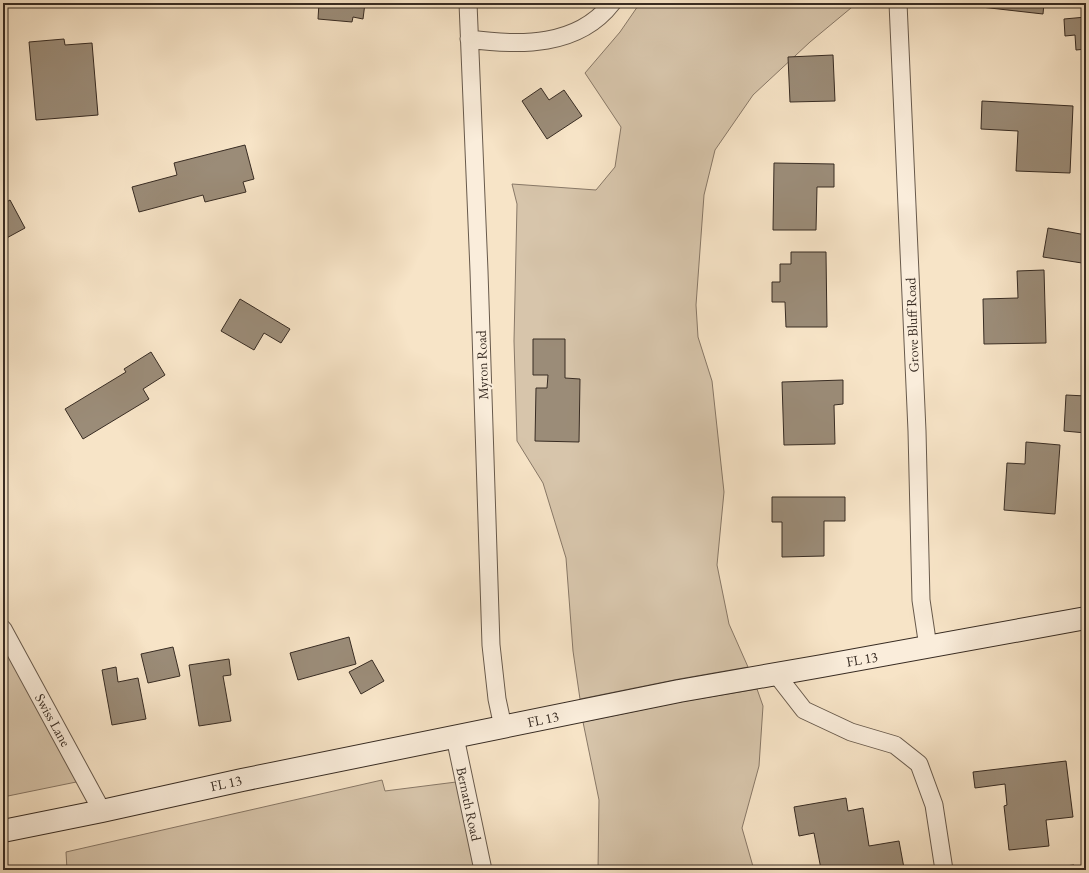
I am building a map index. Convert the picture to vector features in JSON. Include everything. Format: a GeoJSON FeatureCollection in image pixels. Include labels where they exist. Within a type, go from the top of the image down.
{"type":"FeatureCollection","features":[{"type":"Feature","properties":{"kind":"main road","name":"FL 13"},"geometry":{"type":"LineString","coordinates":[[3,831],[102,811],[249,778],[679,691],[1086,618]]}},
{"type":"Feature","properties":{"kind":"street","name":"Myron Road"},"geometry":{"type":"LineString","coordinates":[[468,3],[491,645],[497,699],[503,727]]}},
{"type":"Feature","properties":{"kind":"street"},"geometry":{"type":"LineString","coordinates":[[469,39],[495,43],[530,43],[556,39],[577,32],[596,20],[612,3]]}},
{"type":"Feature","properties":{"kind":"street","name":"Grove Bluff Road"},"geometry":{"type":"LineString","coordinates":[[898,3],[917,430],[921,600],[928,647]]}},
{"type":"Feature","properties":{"kind":"street","name":"Swiss Lane"},"geometry":{"type":"LineString","coordinates":[[3,629],[102,811]]}},
{"type":"Feature","properties":{"kind":"street"},"geometry":{"type":"LineString","coordinates":[[776,674],[804,710],[851,732],[895,745],[919,764],[934,805],[944,870]]}},
{"type":"Feature","properties":{"kind":"street","name":"Bernath Road"},"geometry":{"type":"LineString","coordinates":[[455,737],[483,870]]}},
{"type":"Feature","properties":{"kind":"shaded area"},"geometry":{"type":"Polygon","coordinates":[[[640,3],[857,3],[810,42],[753,95],[715,150],[704,195],[696,305],[698,337],[712,381],[724,492],[717,565],[729,624],[748,667],[580,699],[573,651],[566,558],[543,483],[517,441],[514,341],[517,204],[512,184],[596,190],[615,167],[621,127],[585,73],[620,32],[640,3]]]}},
{"type":"Feature","properties":{"kind":"shaded area"},"geometry":{"type":"Polygon","coordinates":[[[3,621],[86,780],[3,797],[3,621]]]}},
{"type":"Feature","properties":{"kind":"shaded area"},"geometry":{"type":"Polygon","coordinates":[[[757,689],[763,706],[759,766],[742,828],[754,870],[598,870],[599,800],[583,722],[680,702],[757,689]]]}},
{"type":"Feature","properties":{"kind":"shaded area"},"geometry":{"type":"Polygon","coordinates":[[[382,780],[385,791],[464,781],[482,870],[67,870],[66,852],[382,780]]]}},
{"type":"Feature","properties":{"kind":"building"},"geometry":{"type":"Polygon","coordinates":[[[319,3],[365,3],[363,19],[353,17],[352,22],[318,19],[319,3]]]}},
{"type":"Feature","properties":{"kind":"building"},"geometry":{"type":"Polygon","coordinates":[[[982,3],[1044,3],[1043,14],[981,7],[982,3]]]}},
{"type":"Feature","properties":{"kind":"building"},"geometry":{"type":"Polygon","coordinates":[[[1086,17],[1086,49],[1076,50],[1075,35],[1065,36],[1064,19],[1086,17]]]}},
{"type":"Feature","properties":{"kind":"building"},"geometry":{"type":"Polygon","coordinates":[[[64,39],[65,45],[92,43],[98,115],[36,120],[29,42],[64,39]]]}},
{"type":"Feature","properties":{"kind":"building"},"geometry":{"type":"Polygon","coordinates":[[[833,55],[835,101],[790,102],[788,57],[833,55]]]}},
{"type":"Feature","properties":{"kind":"building"},"geometry":{"type":"Polygon","coordinates":[[[541,88],[549,100],[564,90],[582,116],[547,139],[522,101],[541,88]]]}},
{"type":"Feature","properties":{"kind":"building"},"geometry":{"type":"Polygon","coordinates":[[[982,101],[1073,106],[1070,173],[1016,171],[1018,131],[981,129],[982,101]]]}},
{"type":"Feature","properties":{"kind":"building"},"geometry":{"type":"Polygon","coordinates":[[[245,145],[254,179],[243,182],[246,192],[205,202],[203,195],[139,212],[132,187],[177,175],[174,163],[245,145]]]}},
{"type":"Feature","properties":{"kind":"building"},"geometry":{"type":"Polygon","coordinates":[[[774,163],[834,164],[834,187],[817,187],[816,230],[773,230],[774,163]]]}},
{"type":"Feature","properties":{"kind":"building"},"geometry":{"type":"Polygon","coordinates":[[[10,200],[25,228],[3,240],[3,204],[10,200]]]}},
{"type":"Feature","properties":{"kind":"building"},"geometry":{"type":"Polygon","coordinates":[[[1048,228],[1086,235],[1082,263],[1043,257],[1048,228]]]}},
{"type":"Feature","properties":{"kind":"building"},"geometry":{"type":"Polygon","coordinates":[[[791,252],[826,252],[827,327],[786,327],[785,302],[772,302],[772,282],[780,282],[780,264],[791,264],[791,252]]]}},
{"type":"Feature","properties":{"kind":"building"},"geometry":{"type":"Polygon","coordinates":[[[1044,270],[1046,343],[984,344],[983,299],[1018,298],[1017,271],[1044,270]]]}},
{"type":"Feature","properties":{"kind":"building"},"geometry":{"type":"Polygon","coordinates":[[[240,299],[290,329],[281,343],[264,333],[254,350],[221,331],[240,299]]]}},
{"type":"Feature","properties":{"kind":"building"},"geometry":{"type":"Polygon","coordinates":[[[533,339],[565,339],[565,378],[580,379],[579,442],[535,441],[536,388],[547,388],[548,375],[533,375],[533,339]]]}},
{"type":"Feature","properties":{"kind":"building"},"geometry":{"type":"Polygon","coordinates":[[[151,352],[165,375],[143,389],[149,399],[83,439],[65,409],[126,372],[124,369],[151,352]]]}},
{"type":"Feature","properties":{"kind":"building"},"geometry":{"type":"Polygon","coordinates":[[[843,380],[843,404],[834,405],[835,444],[784,445],[782,382],[843,380]]]}},
{"type":"Feature","properties":{"kind":"building"},"geometry":{"type":"Polygon","coordinates":[[[1066,395],[1086,396],[1086,433],[1064,431],[1066,395]]]}},
{"type":"Feature","properties":{"kind":"building"},"geometry":{"type":"Polygon","coordinates":[[[1026,442],[1060,445],[1055,514],[1004,510],[1007,463],[1025,464],[1026,442]]]}},
{"type":"Feature","properties":{"kind":"building"},"geometry":{"type":"Polygon","coordinates":[[[772,497],[845,497],[845,521],[824,521],[824,556],[782,557],[782,522],[772,522],[772,497]]]}},
{"type":"Feature","properties":{"kind":"building"},"geometry":{"type":"Polygon","coordinates":[[[349,637],[356,664],[298,680],[290,653],[349,637]]]}},
{"type":"Feature","properties":{"kind":"building"},"geometry":{"type":"Polygon","coordinates":[[[173,647],[180,676],[148,683],[141,654],[173,647]]]}},
{"type":"Feature","properties":{"kind":"building"},"geometry":{"type":"Polygon","coordinates":[[[229,659],[231,675],[223,676],[231,721],[199,726],[189,665],[229,659]]]}},
{"type":"Feature","properties":{"kind":"building"},"geometry":{"type":"Polygon","coordinates":[[[372,660],[384,681],[361,694],[349,672],[372,660]]]}},
{"type":"Feature","properties":{"kind":"building"},"geometry":{"type":"Polygon","coordinates":[[[116,667],[118,682],[138,678],[146,719],[112,725],[102,670],[116,667]]]}},
{"type":"Feature","properties":{"kind":"building"},"geometry":{"type":"Polygon","coordinates":[[[1066,761],[1073,817],[1046,820],[1049,846],[1009,850],[1004,806],[1007,805],[1005,784],[975,788],[973,772],[1066,761]]]}},
{"type":"Feature","properties":{"kind":"building"},"geometry":{"type":"Polygon","coordinates":[[[846,798],[848,811],[863,808],[869,846],[899,841],[904,868],[892,870],[843,870],[842,866],[821,869],[814,833],[799,836],[794,807],[846,798]]]}},
{"type":"Feature","properties":{"kind":"building"},"geometry":{"type":"Polygon","coordinates":[[[1074,865],[1074,870],[1028,870],[1074,865]]]}}]}
